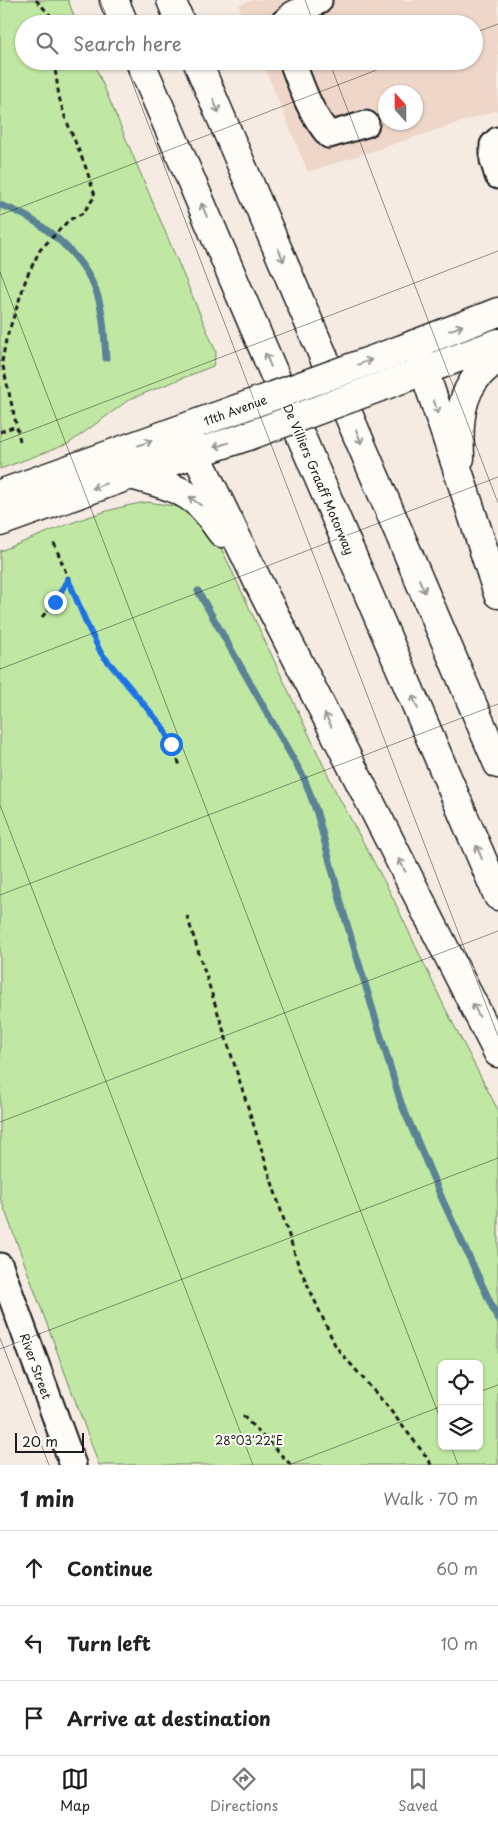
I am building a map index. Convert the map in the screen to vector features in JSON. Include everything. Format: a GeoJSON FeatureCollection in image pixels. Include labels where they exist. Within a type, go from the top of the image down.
{"type":"FeatureCollection","features":[{"type":"Feature","properties":{"kind":"main road"},"geometry":{"type":"LineString","coordinates":[[114,0],[120,15]]}},
{"type":"Feature","properties":{"kind":"main road"},"geometry":{"type":"LineString","coordinates":[[171,0],[177,15]]}},
{"type":"Feature","properties":{"kind":"main road","name":"De Villiers Graaff Motorway"},"geometry":{"type":"LineString","coordinates":[[144,70],[498,896]]}},
{"type":"Feature","properties":{"kind":"main road"},"geometry":{"type":"LineString","coordinates":[[201,70],[498,764]]}},
{"type":"Feature","properties":{"kind":"main road","name":"11th Avenue"},"geometry":{"type":"LineString","coordinates":[[0,494],[184,429],[498,312]]}},
{"type":"Feature","properties":{"kind":"main road"},"geometry":{"type":"LineString","coordinates":[[0,522],[248,436],[498,342]]}},
{"type":"Feature","properties":{"kind":"main road"},"geometry":{"type":"LineString","coordinates":[[407,347],[415,373],[461,480],[498,594]]}},
{"type":"Feature","properties":{"kind":"main road"},"geometry":{"type":"LineString","coordinates":[[461,480],[459,432],[464,403],[473,383],[498,358]]}},
{"type":"Feature","properties":{"kind":"main road"},"geometry":{"type":"LineString","coordinates":[[184,429],[265,596],[498,1053]]}},
{"type":"Feature","properties":{"kind":"main road"},"geometry":{"type":"LineString","coordinates":[[131,475],[180,491],[202,506],[265,596]]}},
{"type":"Feature","properties":{"kind":"street"},"geometry":{"type":"LineString","coordinates":[[292,15],[319,0]]}},
{"type":"Feature","properties":{"kind":"street"},"geometry":{"type":"LineString","coordinates":[[295,70],[308,104],[318,122],[329,135],[366,124]]}},
{"type":"Feature","properties":{"kind":"street"},"geometry":{"type":"LineString","coordinates":[[498,140],[493,145],[492,160],[498,176]]}},
{"type":"Feature","properties":{"kind":"street","name":"River Street"},"geometry":{"type":"LineString","coordinates":[[0,1266],[73,1465]]}},
{"type":"Feature","properties":{"kind":"path"},"geometry":{"type":"LineString","coordinates":[[36,0],[50,15]]}},
{"type":"Feature","properties":{"kind":"path"},"geometry":{"type":"LineString","coordinates":[[20,441],[1,360],[6,340],[32,263],[43,247],[69,220],[83,213],[95,196],[86,168],[65,117],[59,97],[55,70]]}},
{"type":"Feature","properties":{"kind":"path"},"geometry":{"type":"LineString","coordinates":[[0,432],[16,426]]}},
{"type":"Feature","properties":{"kind":"path"},"geometry":{"type":"LineString","coordinates":[[54,543],[88,627],[101,653],[162,726],[180,765]]}},
{"type":"Feature","properties":{"kind":"path"},"geometry":{"type":"LineString","coordinates":[[42,617],[55,602],[68,579]]}},
{"type":"Feature","properties":{"kind":"path"},"geometry":{"type":"LineString","coordinates":[[186,916],[298,1264],[336,1347],[387,1406],[431,1465]]}},
{"type":"Feature","properties":{"kind":"path"},"geometry":{"type":"LineString","coordinates":[[243,1416],[291,1465]]}},
{"type":"Feature","properties":{"kind":"shaded area"},"geometry":{"type":"Polygon","coordinates":[[[253,0],[498,0],[498,110],[308,172],[266,70],[483,70],[483,15],[243,15],[239,5],[253,0]]]}},
{"type":"Feature","properties":{"kind":"green space"},"geometry":{"type":"Polygon","coordinates":[[[0,0],[68,0],[74,15],[15,15],[15,70],[97,70],[216,352],[213,366],[130,399],[68,444],[0,469],[0,0]]]}},
{"type":"Feature","properties":{"kind":"green space"},"geometry":{"type":"Polygon","coordinates":[[[148,502],[180,507],[193,513],[215,535],[335,790],[390,892],[444,1006],[498,1110],[498,1465],[99,1465],[0,1197],[0,551],[73,522],[110,510],[148,502]]]}},
{"type":"Feature","properties":{"kind":"waterway"},"geometry":{"type":"LineString","coordinates":[[0,205],[14,210],[41,225],[65,246],[85,270],[99,300],[103,319],[106,358]]}},
{"type":"Feature","properties":{"kind":"waterway"},"geometry":{"type":"LineString","coordinates":[[198,591],[304,778],[317,813],[344,914],[401,1103],[443,1201],[498,1319]]}},
{"type":"Feature","properties":{"kind":"route"},"geometry":{"type":"LineString","coordinates":[[55,602],[68,579],[101,653],[162,726],[171,744]]}}]}
